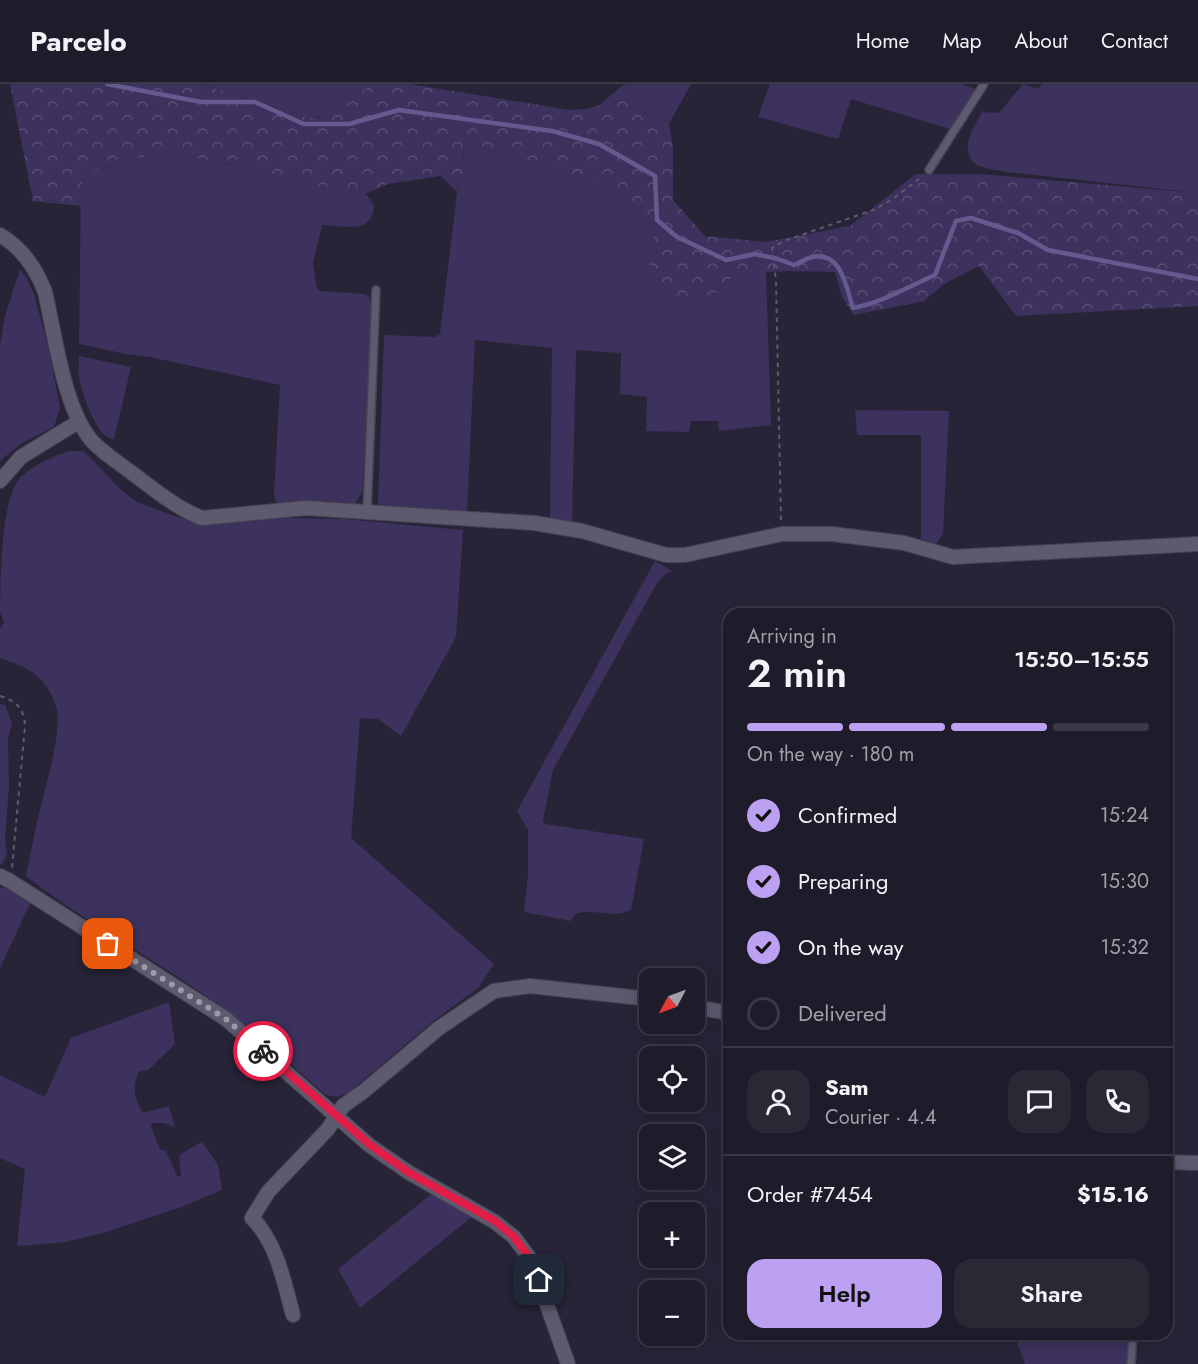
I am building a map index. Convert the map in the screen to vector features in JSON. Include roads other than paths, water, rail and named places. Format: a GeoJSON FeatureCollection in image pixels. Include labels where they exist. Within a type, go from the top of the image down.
{"type":"FeatureCollection","features":[{"type":"Feature","properties":{"kind":"street"},"geometry":{"type":"LineString","coordinates":[[0,235],[26,257],[41,280],[69,395],[78,422],[100,449],[165,497],[191,514],[202,518],[306,508],[534,523],[582,531],[666,555],[685,555],[782,534],[832,534],[904,543],[952,557],[1198,544]]}},
{"type":"Feature","properties":{"kind":"street"},"geometry":{"type":"LineString","coordinates":[[0,481],[21,456],[78,422]]}},
{"type":"Feature","properties":{"kind":"street"},"geometry":{"type":"LineString","coordinates":[[5,878],[226,1019],[369,1144],[408,1172],[495,1221],[514,1237],[531,1260],[568,1364]]}},
{"type":"Feature","properties":{"kind":"street"},"geometry":{"type":"LineString","coordinates":[[293,1315],[271,1245],[260,1226],[252,1218],[268,1192],[320,1139],[343,1106],[439,1028],[494,991],[530,986],[639,998]]}},
{"type":"Feature","properties":{"kind":"street"},"geometry":{"type":"LineString","coordinates":[[705,1009],[723,1013]]}},
{"type":"Feature","properties":{"kind":"street"},"geometry":{"type":"LineString","coordinates":[[1173,1162],[1198,1163]]}},
{"type":"Feature","properties":{"kind":"lane"},"geometry":{"type":"LineString","coordinates":[[930,170],[984,84]]}},
{"type":"Feature","properties":{"kind":"lane"},"geometry":{"type":"LineString","coordinates":[[368,512],[376,290]]}},
{"type":"Feature","properties":{"kind":"lane"},"geometry":{"type":"LineString","coordinates":[[1131,1364],[1133,1340]]}},
{"type":"Feature","properties":{"kind":"waterway"},"geometry":{"type":"LineString","coordinates":[[107,84],[201,102],[255,102],[304,124],[349,124],[399,110],[552,131],[599,144],[655,176],[657,220],[677,237],[726,260],[755,254],[794,265],[812,257],[830,259],[841,272],[853,308],[884,299],[935,275],[956,221],[971,218],[1018,233],[1048,250],[1198,279]]}}]}
